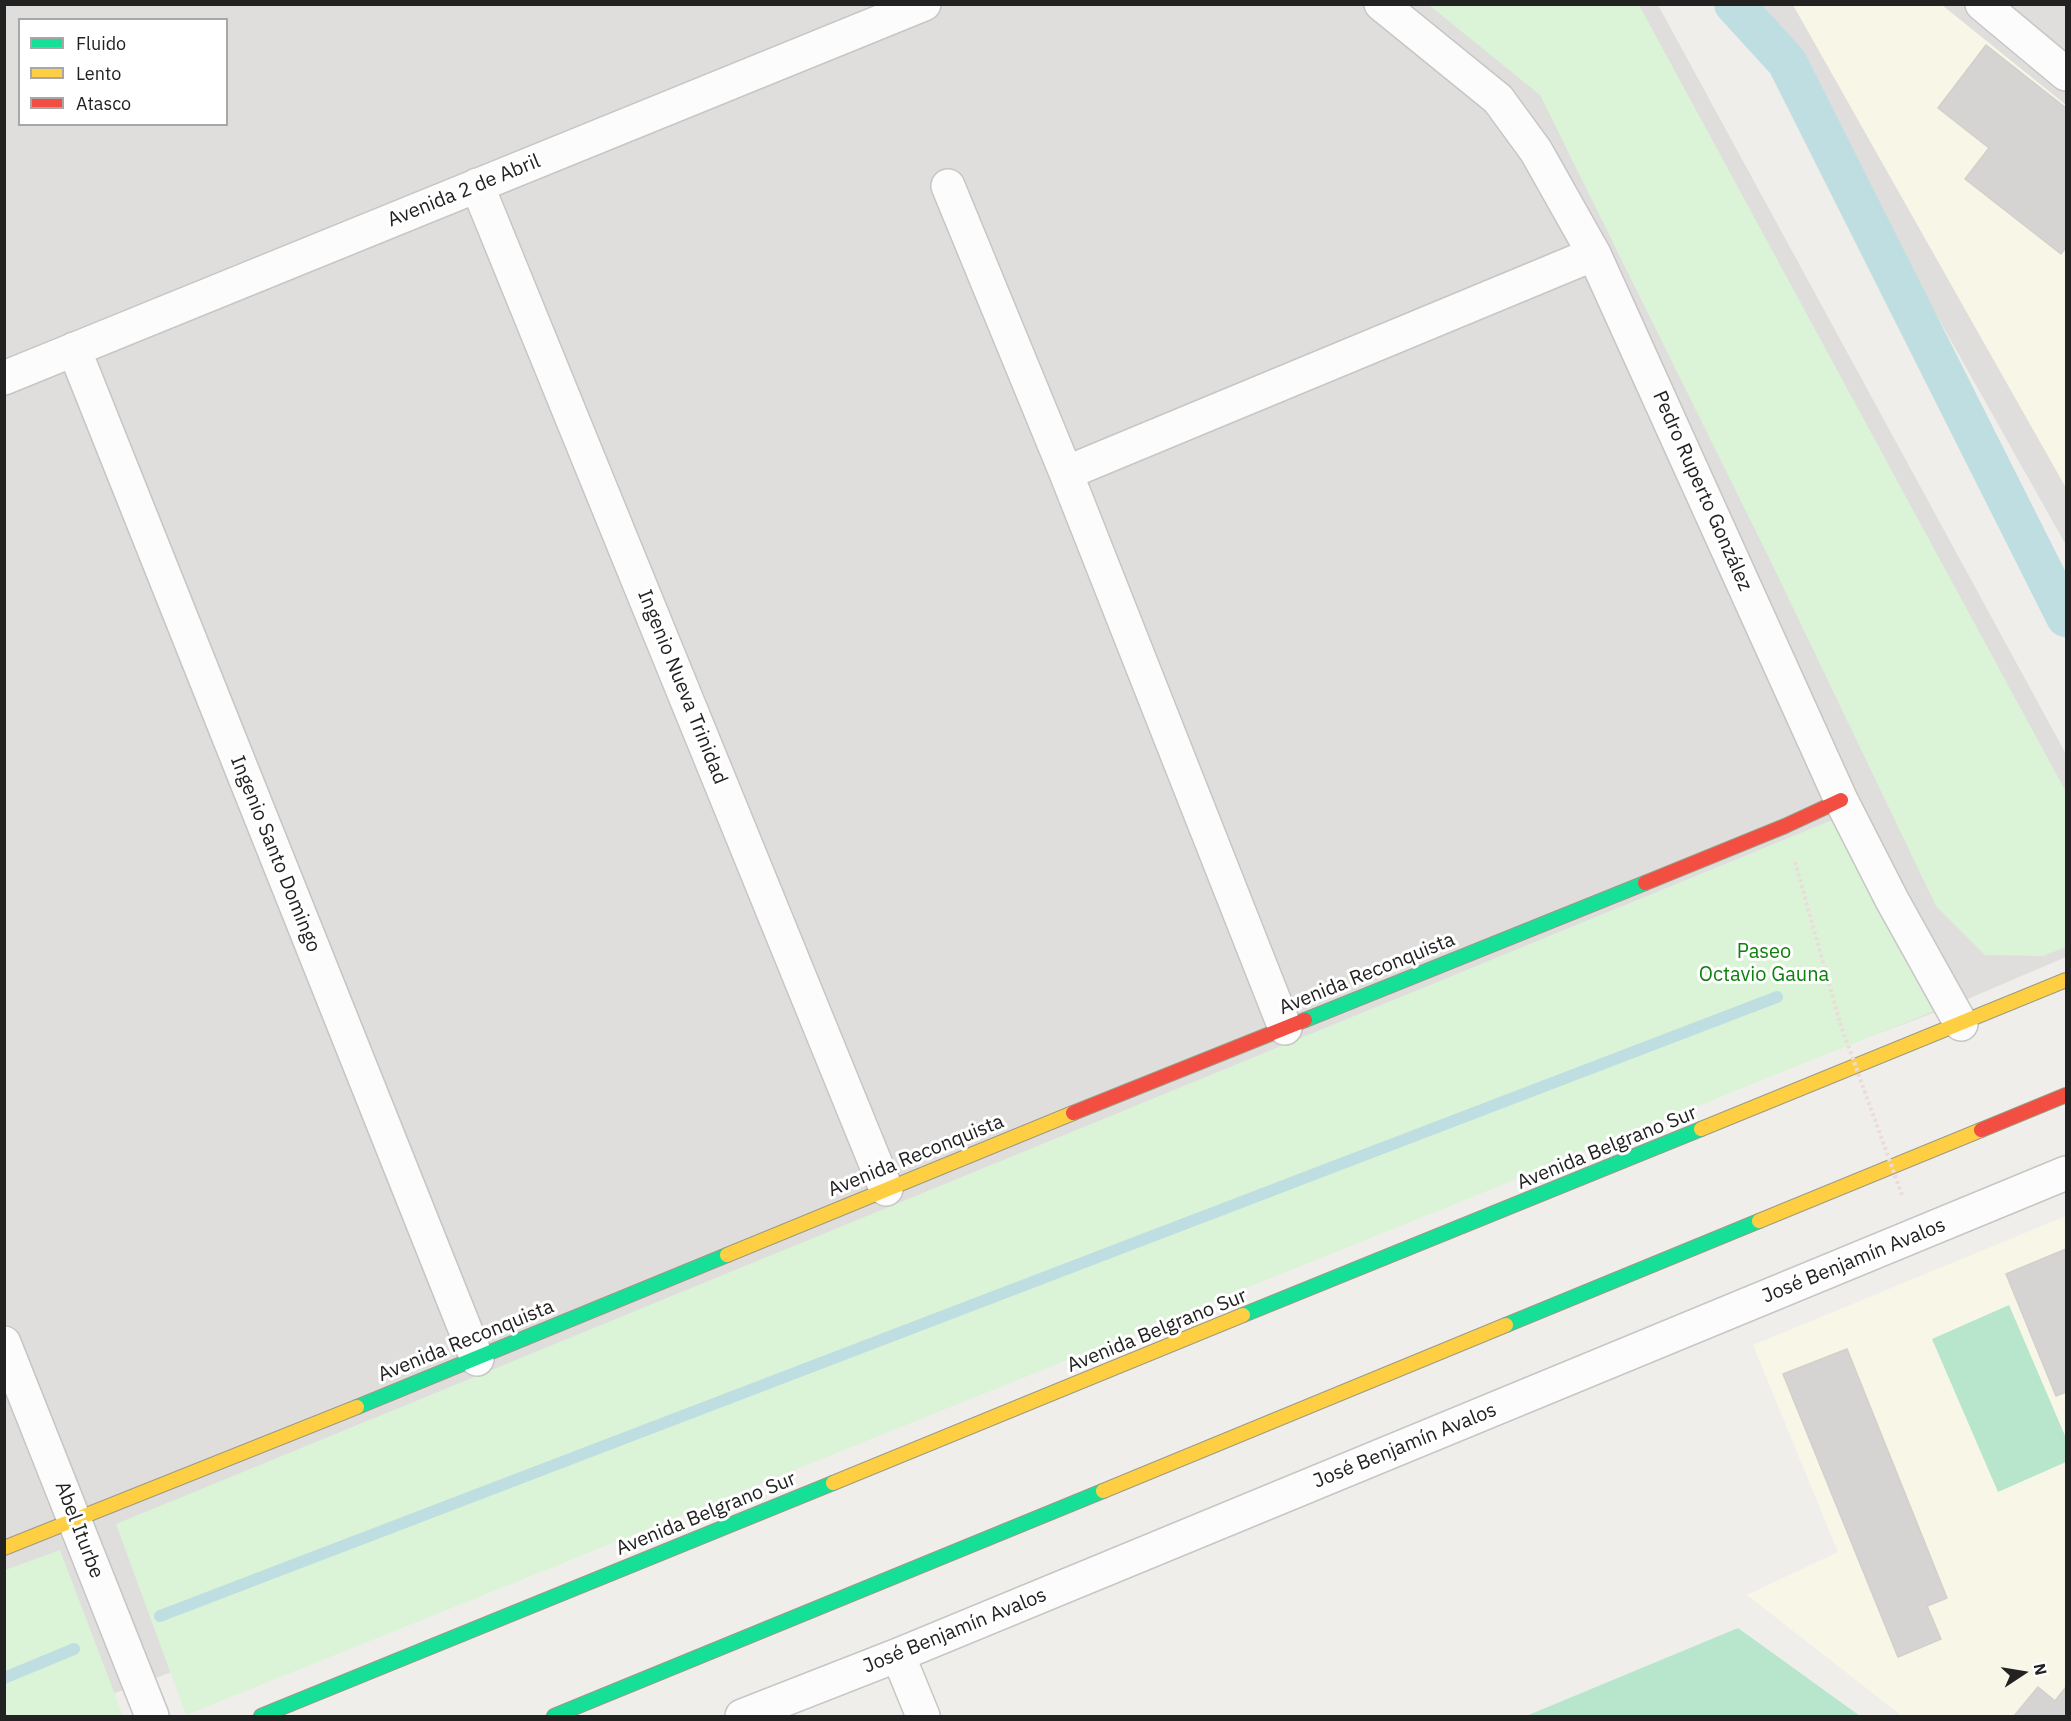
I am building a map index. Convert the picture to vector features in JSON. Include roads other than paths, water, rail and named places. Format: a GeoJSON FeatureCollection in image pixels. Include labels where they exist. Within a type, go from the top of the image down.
{"type":"FeatureCollection","features":[{"type":"Feature","properties":{"kind":"main road","name":"Avenida Reconquista"},"geometry":{"type":"LineString","coordinates":[[4,1548],[477,1359],[886,1189],[1785,826],[1841,800]]}},
{"type":"Feature","properties":{"kind":"main road","name":"Avenida Belgrano Sur"},"geometry":{"type":"LineString","coordinates":[[261,1716],[2067,980]]}},
{"type":"Feature","properties":{"kind":"main road"},"geometry":{"type":"LineString","coordinates":[[554,1716],[2067,1095]]}},
{"type":"Feature","properties":{"kind":"street","name":"Avenida 2 de Abril"},"geometry":{"type":"LineString","coordinates":[[4,378],[924,4]]}},
{"type":"Feature","properties":{"kind":"street","name":"Pedro Ruperto González"},"geometry":{"type":"LineString","coordinates":[[1381,4],[1498,99],[1536,151],[1594,254],[1841,800],[1892,900],[1962,1024]]}},
{"type":"Feature","properties":{"kind":"street"},"geometry":{"type":"LineString","coordinates":[[1982,4],[2067,74]]}},
{"type":"Feature","properties":{"kind":"street","name":"Ingenio Nueva Trinidad"},"geometry":{"type":"LineString","coordinates":[[477,185],[886,1189]]}},
{"type":"Feature","properties":{"kind":"street"},"geometry":{"type":"LineString","coordinates":[[948,186],[1066,473],[1285,1028]]}},
{"type":"Feature","properties":{"kind":"street"},"geometry":{"type":"LineString","coordinates":[[1066,473],[1594,254]]}},
{"type":"Feature","properties":{"kind":"street","name":"Ingenio Santo Domingo"},"geometry":{"type":"LineString","coordinates":[[74,349],[477,1359]]}},
{"type":"Feature","properties":{"kind":"street","name":"José Benjamín Avalos"},"geometry":{"type":"LineString","coordinates":[[742,1716],[898,1655],[2067,1173]]}},
{"type":"Feature","properties":{"kind":"street","name":"Abel Iturbe"},"geometry":{"type":"LineString","coordinates":[[4,1343],[152,1716]]}},
{"type":"Feature","properties":{"kind":"street"},"geometry":{"type":"LineString","coordinates":[[898,1655],[923,1716]]}},
{"type":"Feature","properties":{"kind":"waterway"},"geometry":{"type":"LineString","coordinates":[[1734,4],[1787,62],[2066,617]]}},
{"type":"Feature","properties":{"kind":"waterway"},"geometry":{"type":"LineString","coordinates":[[160,1616],[1777,997]]}},
{"type":"Feature","properties":{"kind":"waterway"},"geometry":{"type":"LineString","coordinates":[[4,1678],[74,1649]]}},
{"type":"Feature","properties":{"kind":"park label","name":"Paseo Octavio Gauna"},"geometry":{"type":"Point","coordinates":[1764,964]}}]}
